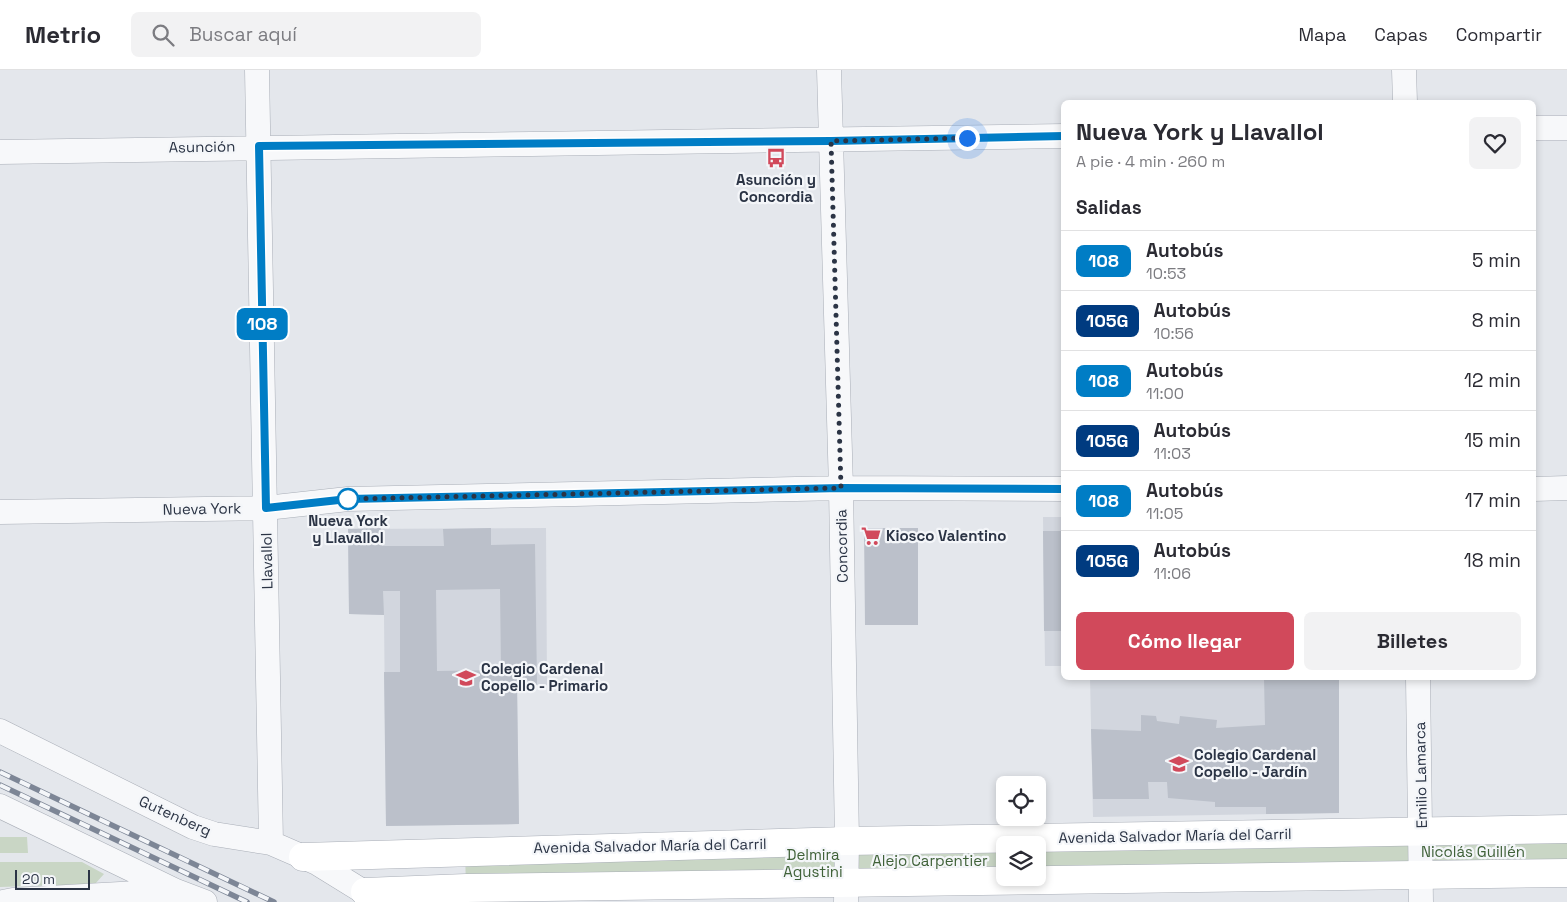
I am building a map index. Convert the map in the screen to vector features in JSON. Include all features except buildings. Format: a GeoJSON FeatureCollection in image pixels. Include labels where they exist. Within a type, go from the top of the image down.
{"type":"FeatureCollection","features":[{"type":"Feature","properties":{"kind":"street","name":"Llavallol"},"geometry":{"type":"LineString","coordinates":[[257,70],[272,843]]}},
{"type":"Feature","properties":{"kind":"street","name":"Concordia"},"geometry":{"type":"LineString","coordinates":[[829,70],[841,488],[847,841],[846,893]]}},
{"type":"Feature","properties":{"kind":"street"},"geometry":{"type":"LineString","coordinates":[[1404,70],[1405,100]]}},
{"type":"Feature","properties":{"kind":"street"},"geometry":{"type":"LineString","coordinates":[[1536,128],[1567,128]]}},
{"type":"Feature","properties":{"kind":"street","name":"Asunción"},"geometry":{"type":"LineString","coordinates":[[0,152],[259,146],[831,141],[1061,136]]}},
{"type":"Feature","properties":{"kind":"street","name":"Nueva York"},"geometry":{"type":"LineString","coordinates":[[0,512],[266,508],[348,499],[841,488],[1061,489]]}},
{"type":"Feature","properties":{"kind":"street"},"geometry":{"type":"LineString","coordinates":[[1536,489],[1567,488]]}},
{"type":"Feature","properties":{"kind":"street","name":"Emilio Lamarca"},"geometry":{"type":"LineString","coordinates":[[1418,680],[1422,832],[1421,902]]}},
{"type":"Feature","properties":{"kind":"street","name":"Gutenberg"},"geometry":{"type":"LineString","coordinates":[[0,731],[193,827],[214,834],[272,843],[303,857],[372,897]]}},
{"type":"Feature","properties":{"kind":"street"},"geometry":{"type":"LineString","coordinates":[[0,806],[176,891],[205,902]]}},
{"type":"Feature","properties":{"kind":"street","name":"Avenida Salvador María del Carril"},"geometry":{"type":"LineString","coordinates":[[303,857],[847,841],[1567,830]]}},
{"type":"Feature","properties":{"kind":"street"},"geometry":{"type":"LineString","coordinates":[[372,897],[466,888],[846,893],[1421,874],[1567,873]]}},
{"type":"Feature","properties":{"kind":"street"},"geometry":{"type":"LineString","coordinates":[[3,902],[176,891]]}},
{"type":"Feature","properties":{"kind":"shaded area"},"geometry":{"type":"Polygon","coordinates":[[[1043,517],[1061,517],[1061,666],[1045,666],[1043,517]]]}},
{"type":"Feature","properties":{"kind":"shaded area","name":"Colegio Cardenal Copello - Primario"},"geometry":{"type":"Polygon","coordinates":[[[546,528],[547,685],[517,685],[519,824],[386,826],[384,615],[349,614],[348,529],[546,528]]]}},
{"type":"Feature","properties":{"kind":"shaded area","name":"Colegio Cardenal Copello - Jardín"},"geometry":{"type":"Polygon","coordinates":[[[1090,680],[1339,680],[1339,813],[1093,817],[1090,680]]]}},
{"type":"Feature","properties":{"kind":"green space","name":"Nicolás Guillén"},"geometry":{"type":"Polygon","coordinates":[[[1567,829],[1567,873],[1046,880],[1046,839],[1567,829]]]}},
{"type":"Feature","properties":{"kind":"green space"},"geometry":{"type":"Polygon","coordinates":[[[0,837],[27,837],[28,853],[0,853],[0,837]]]}},
{"type":"Feature","properties":{"kind":"green space"},"geometry":{"type":"Polygon","coordinates":[[[996,840],[996,881],[466,888],[465,851],[996,840]]]}},
{"type":"Feature","properties":{"kind":"green space"},"geometry":{"type":"Polygon","coordinates":[[[0,862],[82,862],[104,874],[95,884],[0,887],[0,862]]]}},
{"type":"Feature","properties":{"kind":"railway"},"geometry":{"type":"LineString","coordinates":[[0,772],[274,902]]}},
{"type":"Feature","properties":{"kind":"railway"},"geometry":{"type":"LineString","coordinates":[[0,785],[247,902]]}},
{"type":"Feature","properties":{"kind":"bus line","name":"108"},"geometry":{"type":"LineString","coordinates":[[1061,136],[831,141],[259,146],[266,508],[348,499],[841,488],[1061,489]]}},
{"type":"Feature","properties":{"kind":"place","name":"Asunción y Concordia"},"geometry":{"type":"Point","coordinates":[776,158]}},
{"type":"Feature","properties":{"kind":"place","name":"Nueva York y Llavallol"},"geometry":{"type":"Point","coordinates":[348,499]}},
{"type":"Feature","properties":{"kind":"place","name":"Kiosco Valentino"},"geometry":{"type":"Point","coordinates":[871,536]}},
{"type":"Feature","properties":{"kind":"place","name":"Colegio Cardenal Copello - Primario"},"geometry":{"type":"Point","coordinates":[466,678]}},
{"type":"Feature","properties":{"kind":"place","name":"Colegio Cardenal Copello - Jardín"},"geometry":{"type":"Point","coordinates":[1179,764]}},
{"type":"Feature","properties":{"kind":"route"},"geometry":{"type":"LineString","coordinates":[[348,499],[841,488],[831,141],[967,138]]}},
{"type":"Feature","properties":{"kind":"park label","name":"Alejo Carpentier"},"geometry":{"type":"Point","coordinates":[930,861]}},
{"type":"Feature","properties":{"kind":"park label","name":"Delmira Agustini"},"geometry":{"type":"Point","coordinates":[813,864]}}]}
